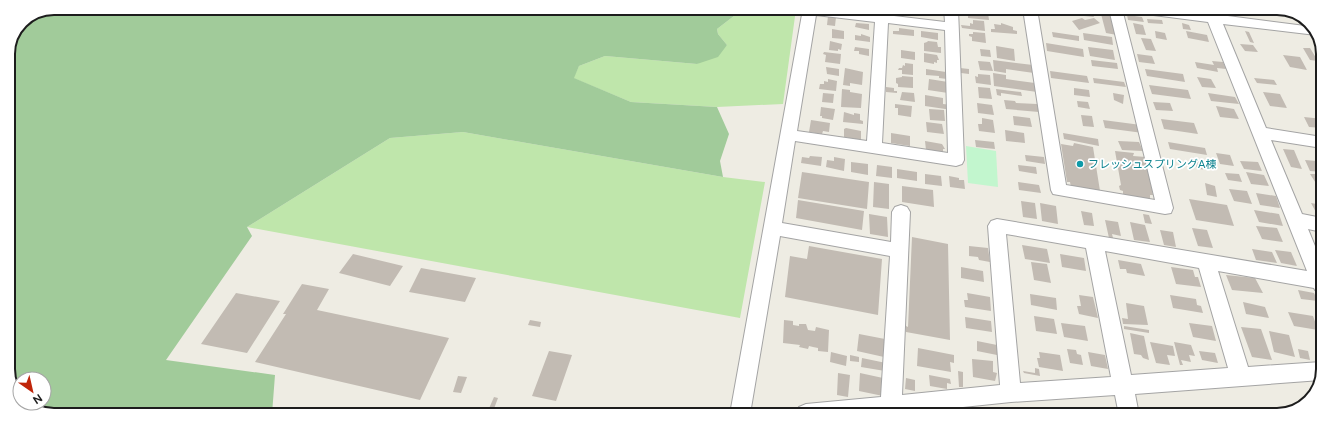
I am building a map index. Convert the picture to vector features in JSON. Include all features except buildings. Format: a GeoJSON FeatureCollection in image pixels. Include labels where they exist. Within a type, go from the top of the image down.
{"type":"FeatureCollection","features":[{"type":"Feature","properties":{"kind":"street"},"geometry":{"type":"LineString","coordinates":[[741,408],[809,15]]}},
{"type":"Feature","properties":{"kind":"street"},"geometry":{"type":"LineString","coordinates":[[850,15],[952,27]]}},
{"type":"Feature","properties":{"kind":"street"},"geometry":{"type":"LineString","coordinates":[[788,135],[956,160],[952,15]]}},
{"type":"Feature","properties":{"kind":"street"},"geometry":{"type":"LineString","coordinates":[[1031,15],[1059,190],[1166,208],[1117,15]]}},
{"type":"Feature","properties":{"kind":"street"},"geometry":{"type":"LineString","coordinates":[[1195,15],[1214,19],[1308,30]]}},
{"type":"Feature","properties":{"kind":"street"},"geometry":{"type":"LineString","coordinates":[[874,148],[882,19]]}},
{"type":"Feature","properties":{"kind":"street"},"geometry":{"type":"LineString","coordinates":[[1214,19],[1316,270]]}},
{"type":"Feature","properties":{"kind":"street"},"geometry":{"type":"LineString","coordinates":[[1260,133],[1316,141]]}},
{"type":"Feature","properties":{"kind":"street"},"geometry":{"type":"LineString","coordinates":[[891,405],[901,212]]}},
{"type":"Feature","properties":{"kind":"street"},"geometry":{"type":"LineString","coordinates":[[1296,220],[1316,224]]}},
{"type":"Feature","properties":{"kind":"street"},"geometry":{"type":"LineString","coordinates":[[1011,393],[997,226],[1316,282]]}},
{"type":"Feature","properties":{"kind":"street"},"geometry":{"type":"LineString","coordinates":[[772,228],[900,251]]}},
{"type":"Feature","properties":{"kind":"street"},"geometry":{"type":"LineString","coordinates":[[1094,243],[1128,408]]}},
{"type":"Feature","properties":{"kind":"street"},"geometry":{"type":"LineString","coordinates":[[1206,262],[1242,377]]}},
{"type":"Feature","properties":{"kind":"street"},"geometry":{"type":"LineString","coordinates":[[863,408],[1011,393],[1316,371]]}},
{"type":"Feature","properties":{"kind":"green space"},"geometry":{"type":"Polygon","coordinates":[[[54,15],[735,15],[717,29],[718,34],[727,45],[718,57],[697,64],[605,56],[579,66],[574,78],[631,102],[717,107],[729,134],[720,161],[723,177],[463,132],[390,138],[247,227],[252,236],[166,360],[275,375],[272,408],[52,408],[52,371],[15,371],[15,54],[18,39],[22,32],[32,22],[39,18],[54,15]]]}},
{"type":"Feature","properties":{"kind":"green space"},"geometry":{"type":"Polygon","coordinates":[[[735,15],[795,15],[783,104],[717,107],[631,102],[573,78],[579,66],[605,56],[697,64],[727,45],[718,34],[717,29],[735,15]]]}},
{"type":"Feature","properties":{"kind":"green space"},"geometry":{"type":"Polygon","coordinates":[[[463,132],[723,177],[765,182],[740,318],[247,227],[390,138],[463,132]]]}},
{"type":"Feature","properties":{"kind":"green space"},"geometry":{"type":"Polygon","coordinates":[[[966,146],[996,151],[998,187],[968,183],[966,146]]]}},
{"type":"Feature","properties":{"kind":"place","name":"フレッシュスプリングA棟"},"geometry":{"type":"Point","coordinates":[1080,164]}}]}
